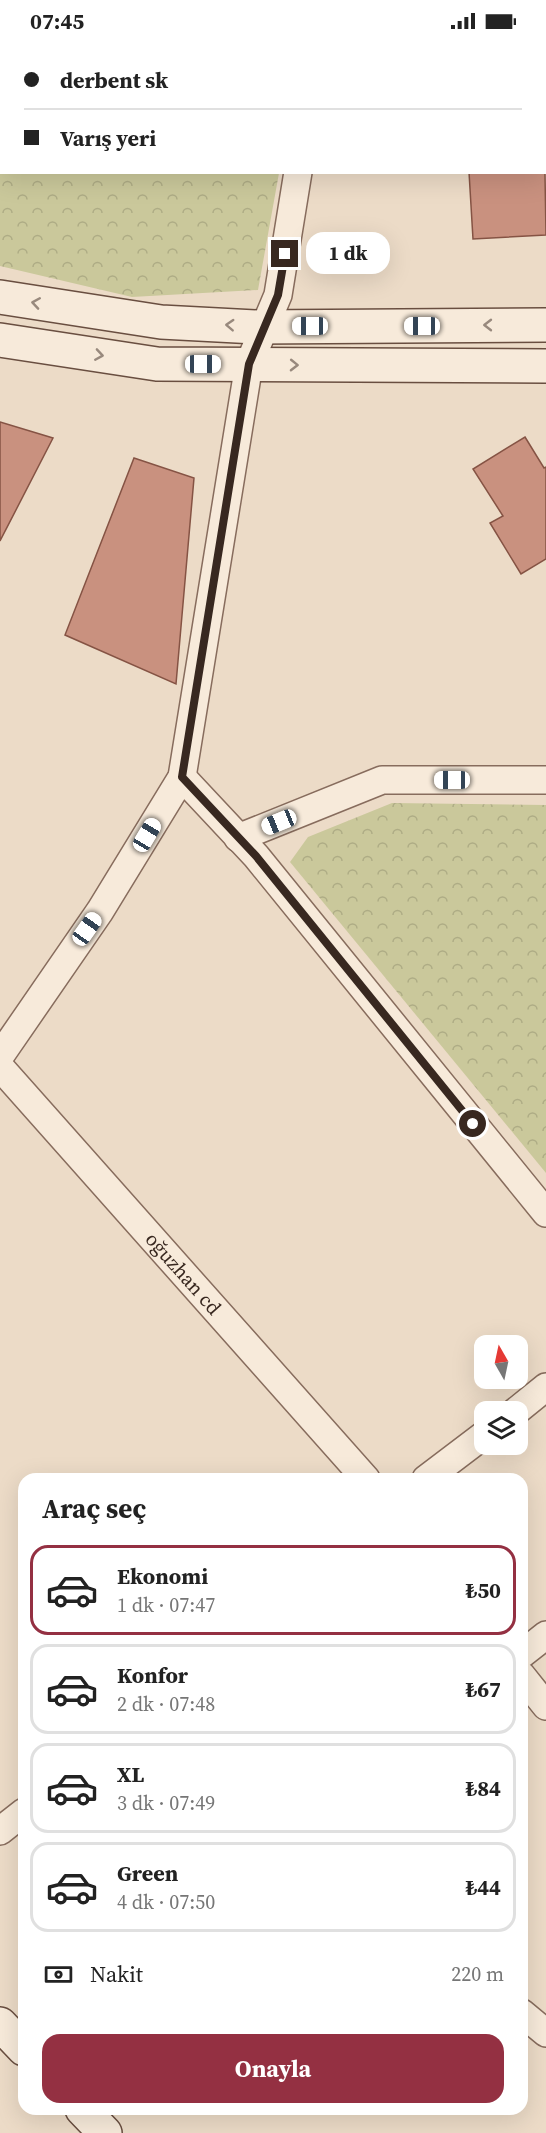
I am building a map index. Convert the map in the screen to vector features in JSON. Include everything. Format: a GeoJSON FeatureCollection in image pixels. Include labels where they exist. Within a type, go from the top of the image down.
{"type":"FeatureCollection","features":[{"type":"Feature","properties":{"kind":"street"},"geometry":{"type":"LineString","coordinates":[[0,1056],[100,911],[182,777],[249,364],[278,295],[298,174]]}},
{"type":"Feature","properties":{"kind":"street"},"geometry":{"type":"LineString","coordinates":[[0,297],[161,322],[265,326],[546,325]]}},
{"type":"Feature","properties":{"kind":"street"},"geometry":{"type":"LineString","coordinates":[[0,340],[157,364],[546,366]]}},
{"type":"Feature","properties":{"kind":"street"},"geometry":{"type":"LineString","coordinates":[[182,777],[256,856],[546,1213]]}},
{"type":"Feature","properties":{"kind":"street"},"geometry":{"type":"LineString","coordinates":[[238,838],[382,780],[546,780]]}},
{"type":"Feature","properties":{"kind":"street","name":"oğuzhan cd"},"geometry":{"type":"LineString","coordinates":[[0,1067],[361,1473]]}},
{"type":"Feature","properties":{"kind":"street"},"geometry":{"type":"LineString","coordinates":[[434,1473],[474,1443]]}},
{"type":"Feature","properties":{"kind":"street"},"geometry":{"type":"LineString","coordinates":[[528,1649],[546,1635]]}},
{"type":"Feature","properties":{"kind":"street"},"geometry":{"type":"LineString","coordinates":[[528,1684],[546,1706]]}},
{"type":"Feature","properties":{"kind":"street"},"geometry":{"type":"LineString","coordinates":[[0,1831],[18,1817]]}},
{"type":"Feature","properties":{"kind":"street"},"geometry":{"type":"LineString","coordinates":[[528,2018],[546,2033]]}},
{"type":"Feature","properties":{"kind":"street"},"geometry":{"type":"LineString","coordinates":[[0,2024],[18,2043]]}},
{"type":"Feature","properties":{"kind":"street"},"geometry":{"type":"LineString","coordinates":[[88,2115],[105,2133]]}},
{"type":"Feature","properties":{"kind":"green space"},"geometry":{"type":"Polygon","coordinates":[[[0,174],[279,174],[258,290],[132,297],[0,266],[0,174]]]}},
{"type":"Feature","properties":{"kind":"green space"},"geometry":{"type":"Polygon","coordinates":[[[392,803],[546,805],[546,1173],[290,862],[308,837],[392,803]]]}},
{"type":"Feature","properties":{"kind":"building"},"geometry":{"type":"Polygon","coordinates":[[[469,174],[545,174],[546,235],[473,239],[469,174]]]}},
{"type":"Feature","properties":{"kind":"building"},"geometry":{"type":"Polygon","coordinates":[[[0,422],[53,438],[0,541],[0,422]]]}},
{"type":"Feature","properties":{"kind":"building"},"geometry":{"type":"Polygon","coordinates":[[[525,437],[544,468],[546,467],[546,559],[521,574],[490,523],[503,516],[473,469],[525,437]]]}},
{"type":"Feature","properties":{"kind":"building"},"geometry":{"type":"Polygon","coordinates":[[[134,458],[194,478],[176,684],[65,635],[134,458]]]}},
{"type":"Feature","properties":{"kind":"route"},"geometry":{"type":"LineString","coordinates":[[285,254],[278,295],[249,364],[182,777],[256,856],[473,1124]]}}]}
